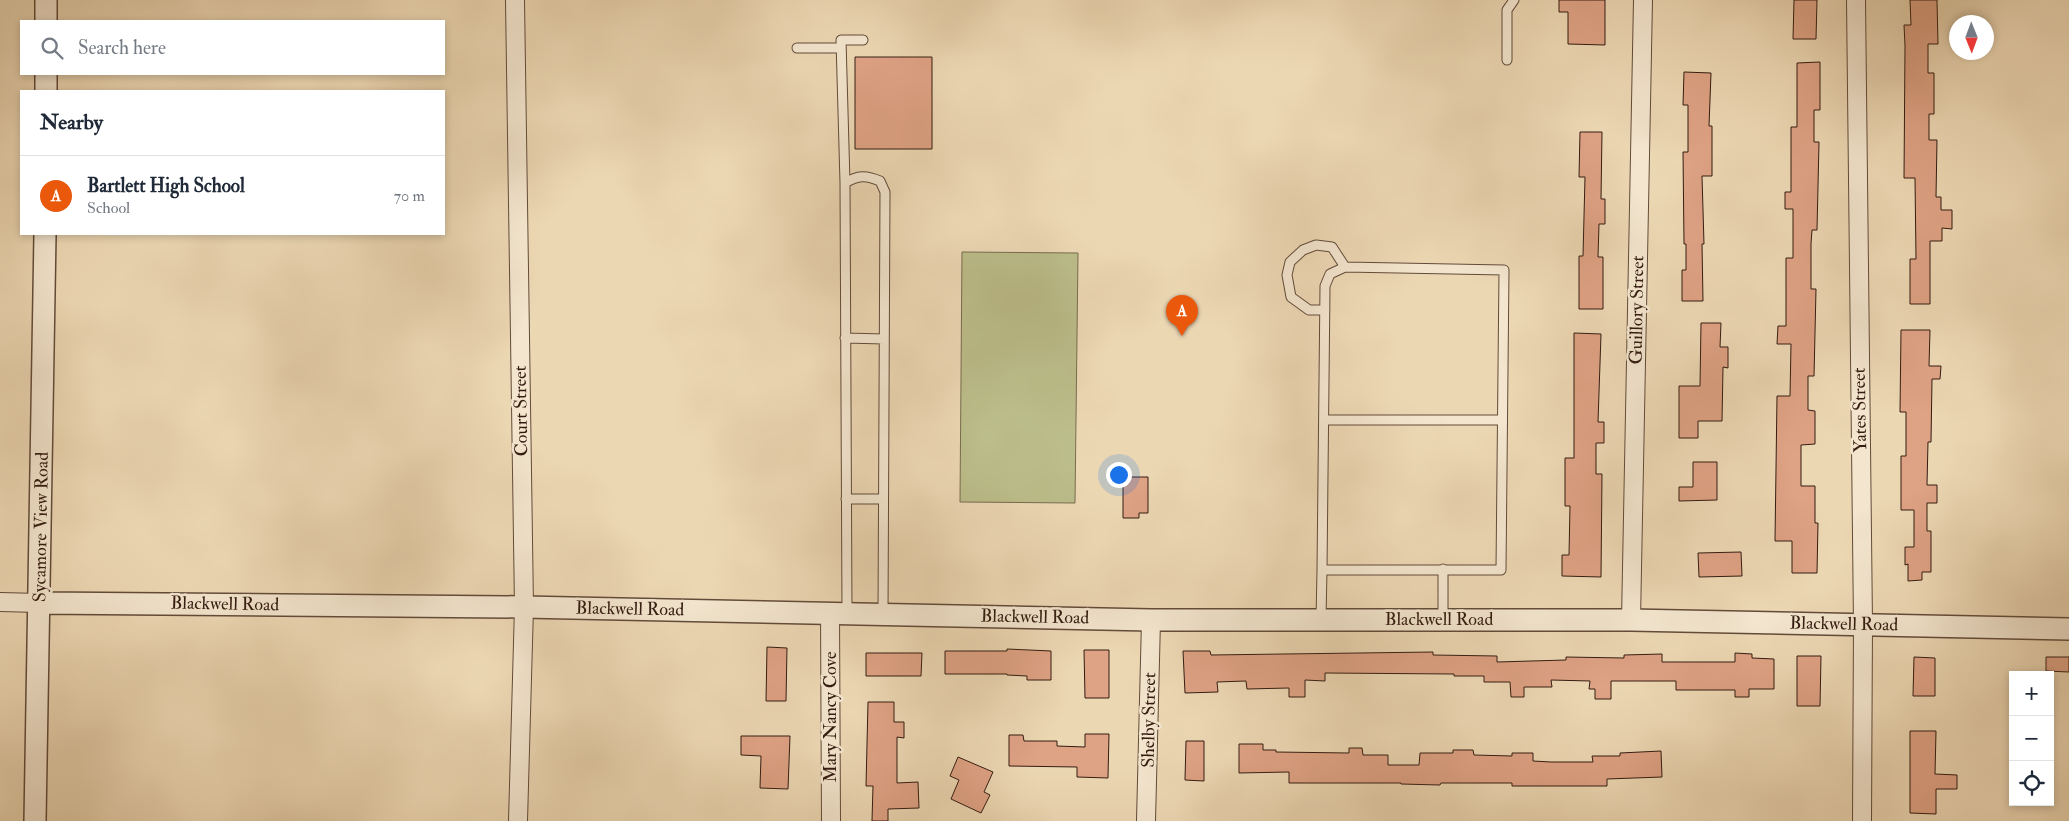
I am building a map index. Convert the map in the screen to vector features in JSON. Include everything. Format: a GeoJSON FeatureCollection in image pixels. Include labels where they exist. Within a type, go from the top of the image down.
{"type":"FeatureCollection","features":[{"type":"Feature","properties":{"kind":"street"},"geometry":{"type":"LineString","coordinates":[[46,0],[46,20]]}},
{"type":"Feature","properties":{"kind":"street","name":"Court Street"},"geometry":{"type":"LineString","coordinates":[[515,0],[524,607],[518,821]]}},
{"type":"Feature","properties":{"kind":"street","name":"Guillory Street"},"geometry":{"type":"LineString","coordinates":[[1631,620],[1643,0]]}},
{"type":"Feature","properties":{"kind":"street","name":"Yates Street"},"geometry":{"type":"LineString","coordinates":[[1856,0],[1863,624],[1862,821]]}},
{"type":"Feature","properties":{"kind":"street"},"geometry":{"type":"LineString","coordinates":[[46,75],[46,90]]}},
{"type":"Feature","properties":{"kind":"street","name":"Sycamore View Road"},"geometry":{"type":"LineString","coordinates":[[35,821],[45,235]]}},
{"type":"Feature","properties":{"kind":"street","name":"Blackwell Road"},"geometry":{"type":"LineString","coordinates":[[0,602],[524,607],[838,612],[1151,620],[1631,620],[2069,629]]}},
{"type":"Feature","properties":{"kind":"street","name":"Mary Nancy Cove"},"geometry":{"type":"LineString","coordinates":[[831,821],[838,612]]}},
{"type":"Feature","properties":{"kind":"street","name":"Shelby Street"},"geometry":{"type":"LineString","coordinates":[[1146,821],[1151,620]]}},
{"type":"Feature","properties":{"kind":"lane"},"geometry":{"type":"LineString","coordinates":[[1507,60],[1507,10],[1514,0]]}},
{"type":"Feature","properties":{"kind":"lane"},"geometry":{"type":"LineString","coordinates":[[838,612],[846,499],[845,183],[841,40],[863,40]]}},
{"type":"Feature","properties":{"kind":"lane"},"geometry":{"type":"LineString","coordinates":[[797,48],[841,48]]}},
{"type":"Feature","properties":{"kind":"lane"},"geometry":{"type":"LineString","coordinates":[[845,183],[855,177],[868,176],[880,181],[885,192],[883,613]]}},
{"type":"Feature","properties":{"kind":"lane"},"geometry":{"type":"LineString","coordinates":[[1325,310],[1308,310],[1291,297],[1287,275],[1290,262],[1302,250],[1316,245],[1332,247],[1345,267]]}},
{"type":"Feature","properties":{"kind":"lane"},"geometry":{"type":"LineString","coordinates":[[1321,620],[1325,286],[1330,274],[1345,267],[1504,270],[1501,570],[1322,570]]}},
{"type":"Feature","properties":{"kind":"lane"},"geometry":{"type":"LineString","coordinates":[[846,338],[884,339]]}},
{"type":"Feature","properties":{"kind":"lane"},"geometry":{"type":"LineString","coordinates":[[1324,420],[1502,420]]}},
{"type":"Feature","properties":{"kind":"lane"},"geometry":{"type":"LineString","coordinates":[[846,499],[884,500]]}},
{"type":"Feature","properties":{"kind":"lane"},"geometry":{"type":"LineString","coordinates":[[1443,569],[1443,619]]}},
{"type":"Feature","properties":{"kind":"green space"},"geometry":{"type":"Polygon","coordinates":[[[962,252],[1078,253],[1075,503],[960,502],[962,252]]]}},
{"type":"Feature","properties":{"kind":"building"},"geometry":{"type":"Polygon","coordinates":[[[1559,0],[1605,0],[1605,45],[1568,44],[1568,12],[1559,12],[1559,0]]]}},
{"type":"Feature","properties":{"kind":"building"},"geometry":{"type":"Polygon","coordinates":[[[1794,0],[1817,0],[1816,39],[1793,39],[1794,0]]]}},
{"type":"Feature","properties":{"kind":"building"},"geometry":{"type":"Polygon","coordinates":[[[1910,0],[1937,0],[1938,44],[1928,44],[1928,73],[1934,73],[1934,114],[1929,114],[1929,140],[1937,140],[1936,197],[1941,197],[1941,210],[1952,210],[1952,229],[1942,228],[1942,241],[1930,241],[1930,304],[1910,304],[1910,259],[1916,259],[1915,178],[1904,178],[1904,25],[1911,25],[1910,0]]]}},
{"type":"Feature","properties":{"kind":"building"},"geometry":{"type":"Polygon","coordinates":[[[855,57],[932,57],[932,149],[855,149],[855,57]]]}},
{"type":"Feature","properties":{"kind":"building"},"geometry":{"type":"Polygon","coordinates":[[[1820,62],[1820,110],[1814,110],[1814,142],[1819,142],[1817,230],[1812,230],[1811,244],[1811,289],[1816,289],[1814,376],[1808,376],[1808,410],[1815,411],[1815,444],[1801,445],[1801,486],[1815,486],[1815,523],[1818,523],[1817,573],[1792,573],[1792,541],[1775,541],[1777,396],[1790,396],[1791,344],[1777,344],[1778,326],[1786,326],[1786,258],[1793,258],[1793,209],[1785,209],[1785,192],[1791,192],[1791,127],[1797,127],[1797,63],[1820,62]]]}},
{"type":"Feature","properties":{"kind":"building"},"geometry":{"type":"Polygon","coordinates":[[[1684,72],[1711,73],[1709,126],[1712,126],[1712,176],[1702,176],[1703,301],[1682,301],[1682,270],[1686,270],[1683,152],[1688,152],[1688,105],[1683,105],[1684,72]]]}},
{"type":"Feature","properties":{"kind":"building"},"geometry":{"type":"Polygon","coordinates":[[[1580,132],[1602,132],[1601,199],[1605,199],[1605,224],[1599,224],[1598,257],[1603,257],[1603,309],[1579,309],[1579,256],[1583,256],[1585,177],[1579,177],[1580,132]]]}},
{"type":"Feature","properties":{"kind":"building"},"geometry":{"type":"Polygon","coordinates":[[[1701,323],[1721,323],[1720,347],[1728,347],[1728,368],[1723,367],[1722,421],[1698,421],[1698,438],[1679,438],[1679,386],[1700,386],[1701,323]]]}},
{"type":"Feature","properties":{"kind":"building"},"geometry":{"type":"Polygon","coordinates":[[[1901,330],[1930,330],[1929,366],[1941,366],[1940,379],[1932,379],[1931,442],[1928,442],[1927,485],[1937,485],[1937,503],[1927,503],[1927,531],[1931,531],[1931,572],[1922,572],[1922,580],[1908,581],[1908,564],[1905,565],[1905,547],[1914,547],[1914,510],[1901,510],[1901,456],[1906,456],[1906,412],[1900,412],[1901,330]]]}},
{"type":"Feature","properties":{"kind":"building"},"geometry":{"type":"Polygon","coordinates":[[[1574,333],[1601,334],[1598,422],[1604,422],[1604,443],[1596,443],[1596,474],[1602,474],[1601,577],[1562,576],[1562,555],[1569,555],[1570,506],[1565,506],[1565,458],[1574,458],[1574,333]]]}},
{"type":"Feature","properties":{"kind":"building"},"geometry":{"type":"Polygon","coordinates":[[[1693,462],[1717,462],[1717,500],[1679,501],[1679,487],[1693,487],[1693,462]]]}},
{"type":"Feature","properties":{"kind":"building"},"geometry":{"type":"Polygon","coordinates":[[[1123,477],[1148,477],[1148,513],[1139,513],[1139,518],[1123,518],[1123,477]]]}},
{"type":"Feature","properties":{"kind":"building"},"geometry":{"type":"Polygon","coordinates":[[[1741,552],[1742,576],[1699,577],[1698,553],[1741,552]]]}},
{"type":"Feature","properties":{"kind":"building"},"geometry":{"type":"Polygon","coordinates":[[[767,647],[787,648],[786,701],[766,701],[767,647]]]}},
{"type":"Feature","properties":{"kind":"building"},"geometry":{"type":"Polygon","coordinates":[[[1007,649],[1051,651],[1051,680],[1027,680],[1027,676],[1007,674],[945,674],[945,651],[1007,651],[1007,649]]]}},
{"type":"Feature","properties":{"kind":"building"},"geometry":{"type":"Polygon","coordinates":[[[1084,650],[1109,650],[1109,698],[1085,698],[1084,650]]]}},
{"type":"Feature","properties":{"kind":"building"},"geometry":{"type":"Polygon","coordinates":[[[1183,651],[1210,651],[1211,655],[1433,652],[1433,655],[1497,656],[1497,662],[1566,660],[1566,657],[1624,658],[1624,655],[1662,654],[1662,662],[1735,662],[1735,653],[1752,654],[1752,658],[1774,659],[1774,689],[1749,689],[1749,697],[1735,697],[1735,690],[1676,690],[1676,681],[1611,681],[1611,699],[1595,699],[1595,689],[1589,689],[1590,681],[1551,680],[1552,687],[1524,687],[1524,697],[1511,697],[1510,682],[1484,682],[1484,676],[1325,673],[1325,681],[1305,680],[1305,697],[1289,697],[1289,688],[1247,689],[1246,681],[1217,682],[1218,692],[1185,693],[1183,651]]]}},
{"type":"Feature","properties":{"kind":"building"},"geometry":{"type":"Polygon","coordinates":[[[866,653],[922,653],[921,676],[866,676],[866,653]]]}},
{"type":"Feature","properties":{"kind":"building"},"geometry":{"type":"Polygon","coordinates":[[[1797,656],[1821,656],[1820,706],[1797,706],[1797,656]]]}},
{"type":"Feature","properties":{"kind":"building"},"geometry":{"type":"Polygon","coordinates":[[[1914,657],[1935,658],[1935,696],[1913,696],[1914,657]]]}},
{"type":"Feature","properties":{"kind":"building"},"geometry":{"type":"Polygon","coordinates":[[[2046,657],[2069,657],[2069,672],[2046,671],[2046,657]]]}},
{"type":"Feature","properties":{"kind":"building"},"geometry":{"type":"Polygon","coordinates":[[[868,702],[894,702],[894,722],[904,722],[904,738],[897,737],[897,783],[918,782],[919,808],[888,809],[888,821],[872,821],[873,786],[866,786],[868,702]]]}},
{"type":"Feature","properties":{"kind":"building"},"geometry":{"type":"Polygon","coordinates":[[[1910,731],[1936,731],[1935,774],[1957,775],[1957,789],[1936,789],[1936,814],[1910,813],[1910,731]]]}},
{"type":"Feature","properties":{"kind":"building"},"geometry":{"type":"Polygon","coordinates":[[[1085,734],[1109,734],[1108,778],[1077,777],[1077,767],[1009,766],[1009,735],[1023,735],[1024,741],[1057,741],[1057,746],[1085,747],[1085,734]]]}},
{"type":"Feature","properties":{"kind":"building"},"geometry":{"type":"Polygon","coordinates":[[[741,736],[790,736],[788,789],[760,788],[761,756],[741,755],[741,736]]]}},
{"type":"Feature","properties":{"kind":"building"},"geometry":{"type":"Polygon","coordinates":[[[1186,741],[1204,741],[1204,781],[1185,780],[1186,741]]]}},
{"type":"Feature","properties":{"kind":"building"},"geometry":{"type":"Polygon","coordinates":[[[1239,744],[1263,744],[1263,750],[1276,750],[1276,752],[1349,753],[1349,748],[1362,748],[1363,755],[1388,755],[1388,765],[1419,765],[1420,753],[1453,753],[1453,750],[1473,750],[1474,755],[1512,756],[1512,753],[1533,753],[1533,761],[1551,762],[1593,762],[1592,756],[1620,756],[1620,753],[1661,751],[1662,777],[1607,779],[1607,786],[1512,786],[1512,783],[1441,783],[1440,785],[1289,783],[1289,772],[1239,773],[1239,744]]]}},
{"type":"Feature","properties":{"kind":"building"},"geometry":{"type":"Polygon","coordinates":[[[958,757],[993,772],[984,792],[990,795],[981,813],[951,799],[959,780],[950,776],[958,757]]]}},
{"type":"Feature","properties":{"kind":"place","name":"Bartlett High School"},"geometry":{"type":"Point","coordinates":[1182,336]}}]}
